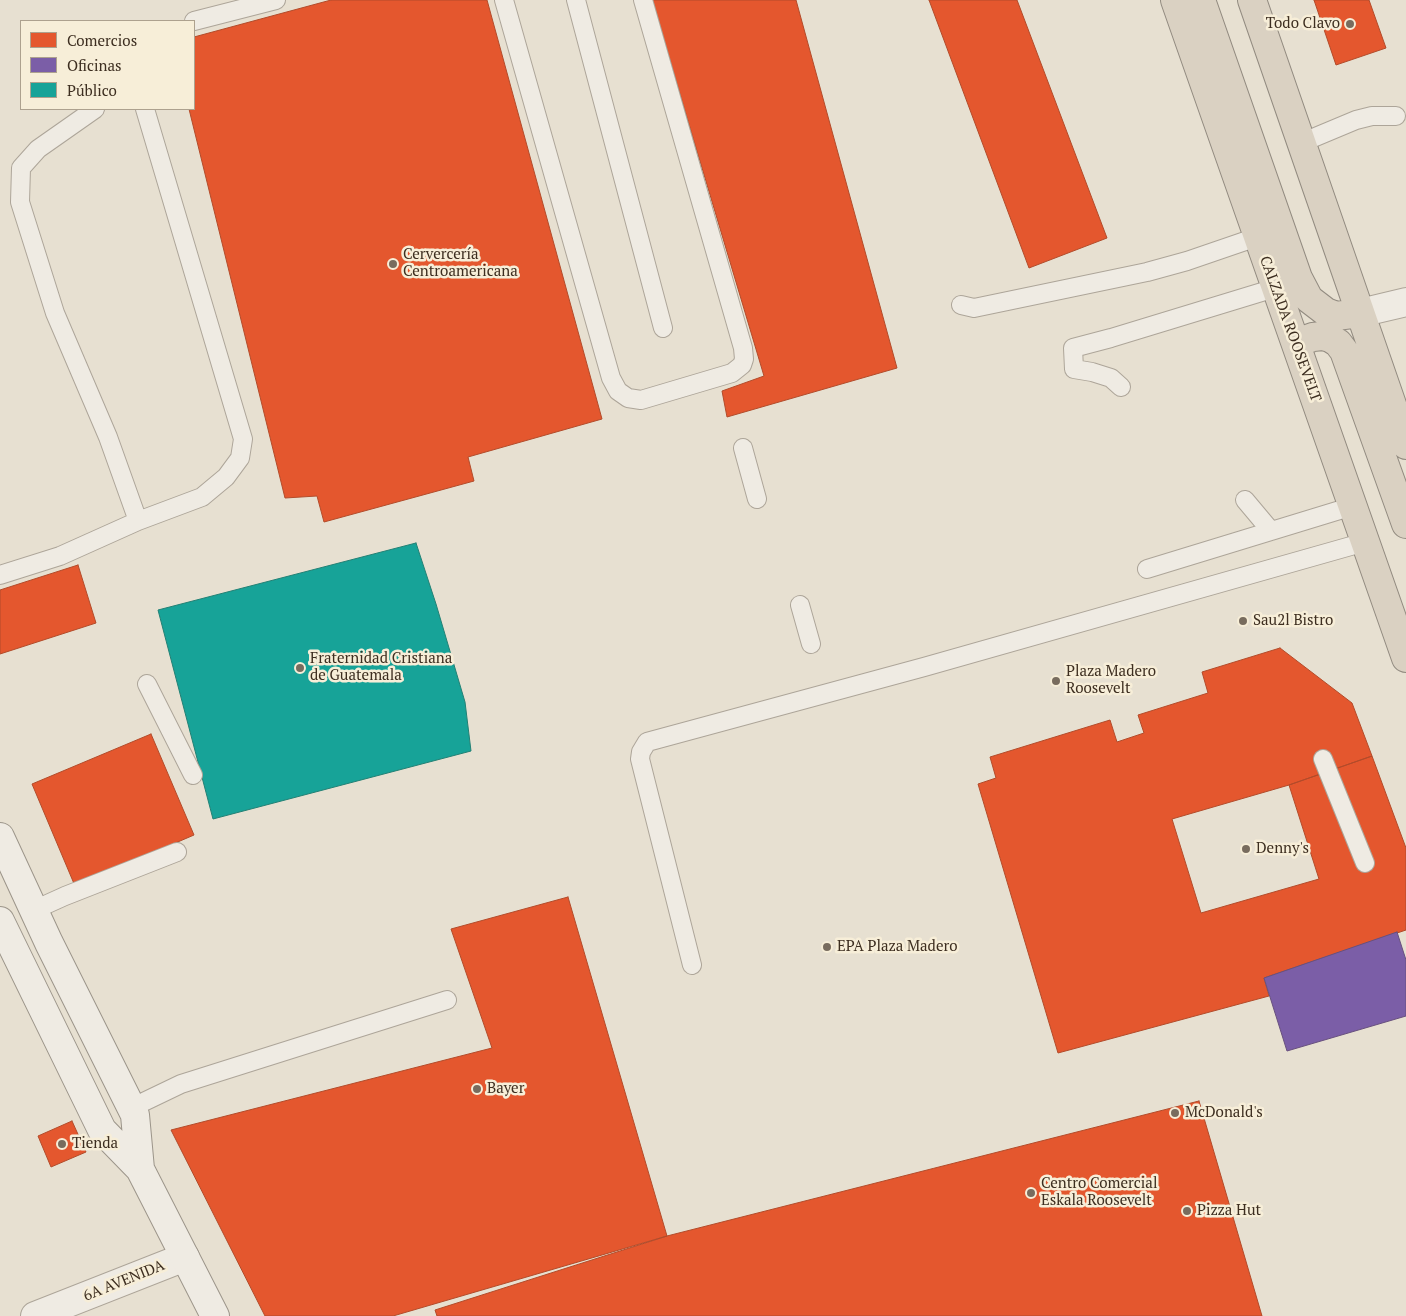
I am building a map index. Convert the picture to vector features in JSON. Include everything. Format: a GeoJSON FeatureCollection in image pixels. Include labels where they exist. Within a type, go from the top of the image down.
{"type":"FeatureCollection","features":[{"type":"Feature","properties":{"kind":"highway","name":"CALZADA ROOSEVELT"},"geometry":{"type":"LineString","coordinates":[[1175,0],[1406,658]]}},
{"type":"Feature","properties":{"kind":"highway"},"geometry":{"type":"LineString","coordinates":[[1201,0],[1298,278],[1310,299],[1326,312],[1336,316],[1360,313]]}},
{"type":"Feature","properties":{"kind":"highway"},"geometry":{"type":"LineString","coordinates":[[1252,0],[1406,445]]}},
{"type":"Feature","properties":{"kind":"highway"},"geometry":{"type":"LineString","coordinates":[[1296,344],[1322,336],[1338,343],[1344,351],[1406,524]]}},
{"type":"Feature","properties":{"kind":"main road"},"geometry":{"type":"LineString","coordinates":[[1360,313],[1406,302]]}},
{"type":"Feature","properties":{"kind":"main road"},"geometry":{"type":"LineString","coordinates":[[0,837],[135,1115],[140,1169]]}},
{"type":"Feature","properties":{"kind":"main road"},"geometry":{"type":"LineString","coordinates":[[0,921],[102,1130],[140,1169],[216,1316]]}},
{"type":"Feature","properties":{"kind":"main road","name":"6A AVENIDA"},"geometry":{"type":"LineString","coordinates":[[35,1316],[185,1257]]}},
{"type":"Feature","properties":{"kind":"lane"},"geometry":{"type":"LineString","coordinates":[[195,22],[276,0]]}},
{"type":"Feature","properties":{"kind":"lane"},"geometry":{"type":"LineString","coordinates":[[504,0],[611,378],[618,391],[628,398],[641,400],[732,373],[742,365],[744,359],[740,339],[643,0]]}},
{"type":"Feature","properties":{"kind":"lane"},"geometry":{"type":"LineString","coordinates":[[576,0],[663,328]]}},
{"type":"Feature","properties":{"kind":"lane"},"geometry":{"type":"LineString","coordinates":[[94,110],[38,149],[21,168],[20,202],[55,314],[108,437],[138,521]]}},
{"type":"Feature","properties":{"kind":"lane"},"geometry":{"type":"LineString","coordinates":[[0,575],[60,556],[138,521],[202,497],[226,477],[240,458],[242,439],[145,110]]}},
{"type":"Feature","properties":{"kind":"lane"},"geometry":{"type":"LineString","coordinates":[[1301,143],[1356,120],[1372,116],[1396,116]]}},
{"type":"Feature","properties":{"kind":"lane"},"geometry":{"type":"LineString","coordinates":[[961,305],[974,308],[1148,272],[1187,262],[1258,237]]}},
{"type":"Feature","properties":{"kind":"lane"},"geometry":{"type":"LineString","coordinates":[[1121,387],[1111,378],[1074,369],[1073,348],[1275,288]]}},
{"type":"Feature","properties":{"kind":"lane"},"geometry":{"type":"LineString","coordinates":[[743,448],[757,499]]}},
{"type":"Feature","properties":{"kind":"lane"},"geometry":{"type":"LineString","coordinates":[[1245,500],[1271,531]]}},
{"type":"Feature","properties":{"kind":"lane"},"geometry":{"type":"LineString","coordinates":[[1146,569],[1353,506]]}},
{"type":"Feature","properties":{"kind":"lane"},"geometry":{"type":"LineString","coordinates":[[692,966],[640,759],[641,752],[647,742],[924,667],[1366,542]]}},
{"type":"Feature","properties":{"kind":"lane"},"geometry":{"type":"LineString","coordinates":[[800,605],[811,644]]}},
{"type":"Feature","properties":{"kind":"lane"},"geometry":{"type":"LineString","coordinates":[[147,684],[193,775]]}},
{"type":"Feature","properties":{"kind":"lane"},"geometry":{"type":"LineString","coordinates":[[1324,759],[1364,863]]}},
{"type":"Feature","properties":{"kind":"lane"},"geometry":{"type":"LineString","coordinates":[[34,910],[177,852]]}},
{"type":"Feature","properties":{"kind":"lane"},"geometry":{"type":"LineString","coordinates":[[131,1108],[181,1084],[447,1000]]}},
{"type":"Feature","properties":{"kind":"building: Comercios","name":"Cervercería Centroamericana"},"geometry":{"type":"Polygon","coordinates":[[[331,0],[487,0],[602,419],[468,457],[474,481],[324,522],[317,496],[285,498],[189,110],[195,110],[195,37],[331,0]]]}},
{"type":"Feature","properties":{"kind":"building: Comercios"},"geometry":{"type":"Polygon","coordinates":[[[652,0],[796,0],[897,368],[727,417],[722,391],[764,376],[652,0]]]}},
{"type":"Feature","properties":{"kind":"building: Comercios"},"geometry":{"type":"Polygon","coordinates":[[[929,0],[1017,0],[1107,238],[1029,268],[929,0]]]}},
{"type":"Feature","properties":{"kind":"building: Comercios","name":"Todo Clavo"},"geometry":{"type":"Polygon","coordinates":[[[1314,0],[1369,0],[1386,48],[1336,65],[1314,0]]]}},
{"type":"Feature","properties":{"kind":"building: Comercios"},"geometry":{"type":"Polygon","coordinates":[[[78,565],[96,623],[0,654],[0,590],[78,565]]]}},
{"type":"Feature","properties":{"kind":"building: Comercios"},"geometry":{"type":"Polygon","coordinates":[[[1280,648],[1352,703],[1406,848],[1406,930],[1264,978],[1269,996],[1058,1053],[978,784],[996,778],[990,757],[1110,720],[1117,742],[1144,733],[1138,715],[1208,693],[1202,672],[1280,648]],[[1289,785],[1172,819],[1201,913],[1319,879],[1289,785]]]}},
{"type":"Feature","properties":{"kind":"building: Comercios"},"geometry":{"type":"Polygon","coordinates":[[[151,734],[194,835],[75,886],[32,784],[151,734]]]}},
{"type":"Feature","properties":{"kind":"building: Comercios","name":"Bayer"},"geometry":{"type":"Polygon","coordinates":[[[568,897],[667,1236],[393,1316],[265,1316],[171,1130],[492,1048],[451,929],[568,897]]]}},
{"type":"Feature","properties":{"kind":"building: Comercios","name":"Centro Comercial Eskala Roosevelt"},"geometry":{"type":"Polygon","coordinates":[[[1199,1101],[1262,1316],[437,1316],[435,1310],[667,1236],[1199,1101]]]}},
{"type":"Feature","properties":{"kind":"building: Comercios","name":"Tienda"},"geometry":{"type":"Polygon","coordinates":[[[72,1121],[86,1152],[51,1167],[38,1136],[72,1121]]]}},
{"type":"Feature","properties":{"kind":"building: Oficinas"},"geometry":{"type":"Polygon","coordinates":[[[1397,932],[1406,960],[1406,1016],[1287,1051],[1264,978],[1397,932]]]}},
{"type":"Feature","properties":{"kind":"building: Público"},"geometry":{"type":"Polygon","coordinates":[[[416,543],[465,702],[471,751],[213,819],[158,610],[416,543]]]}},
{"type":"Feature","properties":{"kind":"place","name":"Todo Clavo"},"geometry":{"type":"Point","coordinates":[1350,24]}},
{"type":"Feature","properties":{"kind":"place","name":"Cervercería Centroamericana"},"geometry":{"type":"Point","coordinates":[393,264]}},
{"type":"Feature","properties":{"kind":"place","name":"Sau2l Bistro"},"geometry":{"type":"Point","coordinates":[1243,621]}},
{"type":"Feature","properties":{"kind":"place","name":"Fraternidad Cristiana de Guatemala"},"geometry":{"type":"Point","coordinates":[300,668]}},
{"type":"Feature","properties":{"kind":"place","name":"Plaza Madero Roosevelt"},"geometry":{"type":"Point","coordinates":[1056,681]}},
{"type":"Feature","properties":{"kind":"place","name":"Denny's"},"geometry":{"type":"Point","coordinates":[1246,849]}},
{"type":"Feature","properties":{"kind":"place","name":"EPA Plaza Madero"},"geometry":{"type":"Point","coordinates":[827,947]}},
{"type":"Feature","properties":{"kind":"place","name":"Bayer"},"geometry":{"type":"Point","coordinates":[477,1089]}},
{"type":"Feature","properties":{"kind":"place","name":"McDonald's"},"geometry":{"type":"Point","coordinates":[1175,1113]}},
{"type":"Feature","properties":{"kind":"place","name":"Tienda"},"geometry":{"type":"Point","coordinates":[62,1144]}},
{"type":"Feature","properties":{"kind":"place","name":"Centro Comercial Eskala Roosevelt"},"geometry":{"type":"Point","coordinates":[1031,1193]}},
{"type":"Feature","properties":{"kind":"place","name":"Pizza Hut"},"geometry":{"type":"Point","coordinates":[1187,1211]}}]}
